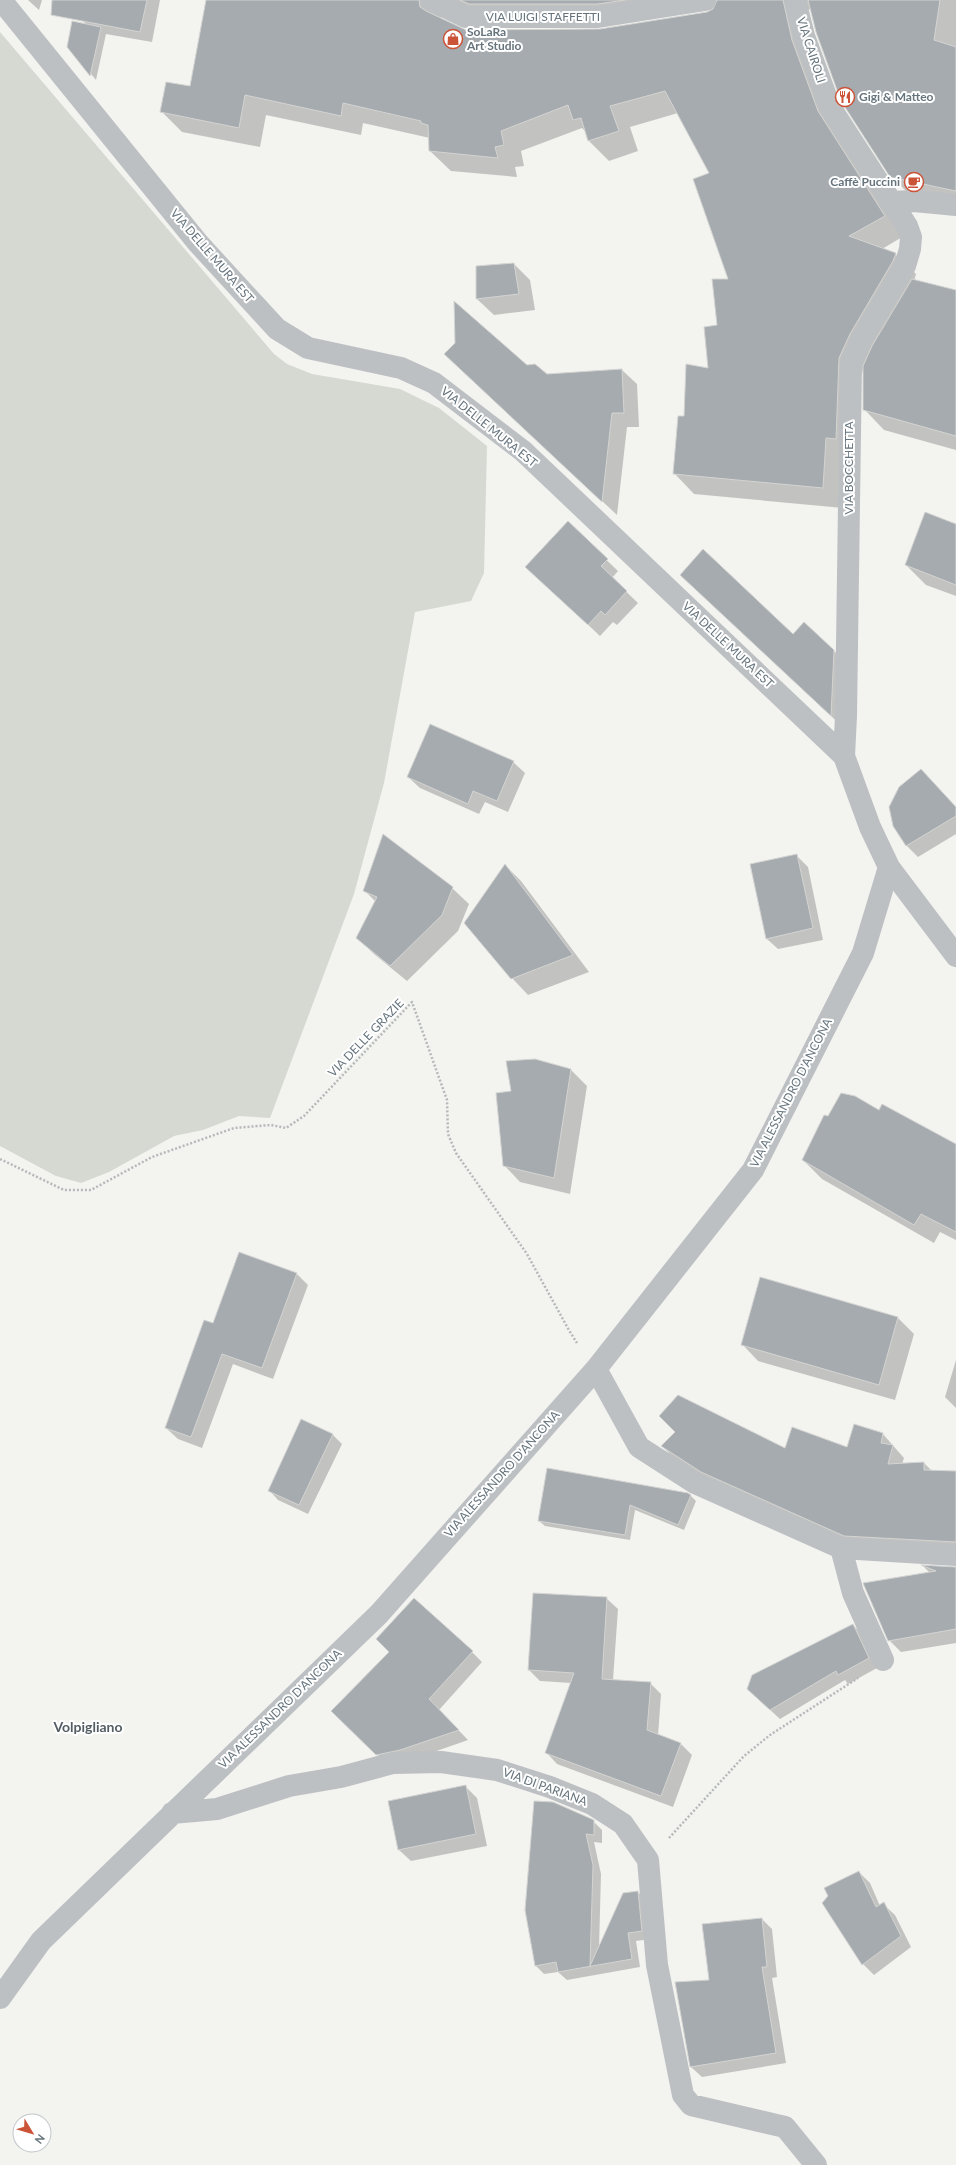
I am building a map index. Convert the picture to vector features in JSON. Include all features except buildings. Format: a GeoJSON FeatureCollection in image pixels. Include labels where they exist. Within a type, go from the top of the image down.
{"type":"FeatureCollection","features":[{"type":"Feature","properties":{"kind":"street","name":"VIA DELLE MURA EST"},"geometry":{"type":"LineString","coordinates":[[1,0],[198,243],[277,329],[308,348],[401,368],[434,383],[523,452],[844,756],[870,826],[889,867],[956,956]]}},
{"type":"Feature","properties":{"kind":"street","name":"VIA LUIGI STAFFETTI"},"geometry":{"type":"LineString","coordinates":[[431,0],[466,17],[598,17],[705,0]]}},
{"type":"Feature","properties":{"kind":"street","name":"VIA CAIROLI"},"geometry":{"type":"LineString","coordinates":[[795,0],[804,36],[830,107],[890,202]]}},
{"type":"Feature","properties":{"kind":"street"},"geometry":{"type":"LineString","coordinates":[[890,202],[914,201],[956,205]]}},
{"type":"Feature","properties":{"kind":"street","name":"VIA BOCCHETTA"},"geometry":{"type":"LineString","coordinates":[[844,756],[846,716],[851,363],[860,340],[905,266],[910,249],[911,237],[907,226],[890,202]]}},
{"type":"Feature","properties":{"kind":"street","name":"VIA ALESSANDRO D'ANCONA"},"geometry":{"type":"LineString","coordinates":[[0,1998],[41,1941],[378,1614],[596,1369],[752,1170],[863,953],[889,867]]}},
{"type":"Feature","properties":{"kind":"street"},"geometry":{"type":"LineString","coordinates":[[596,1369],[638,1447],[695,1483],[841,1548],[956,1555]]}},
{"type":"Feature","properties":{"kind":"street"},"geometry":{"type":"LineString","coordinates":[[841,1548],[854,1593],[883,1660]]}},
{"type":"Feature","properties":{"kind":"street","name":"VIA DI PARIANA"},"geometry":{"type":"LineString","coordinates":[[172,1813],[217,1809],[289,1786],[341,1777],[393,1763],[441,1762],[498,1770],[550,1786],[592,1804],[623,1824],[648,1860],[657,1965],[683,2096],[691,2105],[785,2127],[816,2165]]}},
{"type":"Feature","properties":{"kind":"path","name":"VIA DELLE GRAZIE"},"geometry":{"type":"LineString","coordinates":[[0,1159],[64,1190],[91,1190],[152,1157],[234,1128],[271,1126],[286,1128],[304,1116],[412,1002],[446,1100],[448,1134],[456,1153],[527,1254],[570,1332],[596,1369]]}},
{"type":"Feature","properties":{"kind":"path"},"geometry":{"type":"LineString","coordinates":[[648,1860],[744,1756],[770,1735],[837,1693],[883,1660]]}},
{"type":"Feature","properties":{"kind":"shaded area"},"geometry":{"type":"Polygon","coordinates":[[[0,32],[274,354],[287,364],[312,374],[400,389],[439,408],[487,446],[484,573],[471,601],[415,612],[384,783],[354,894],[270,1118],[239,1116],[203,1130],[174,1136],[109,1172],[81,1183],[56,1176],[0,1146],[0,32]]]}},
{"type":"Feature","properties":{"kind":"place","name":"SoLaRa Art Studio"},"geometry":{"type":"Point","coordinates":[453,39]}},
{"type":"Feature","properties":{"kind":"place","name":"Gigi & Matteo"},"geometry":{"type":"Point","coordinates":[845,97]}},
{"type":"Feature","properties":{"kind":"place","name":"Caffè Puccini"},"geometry":{"type":"Point","coordinates":[914,182]}},
{"type":"Feature","properties":{"kind":"district","name":"Volpigliano"},"geometry":{"type":"Point","coordinates":[88,1727]}}]}
